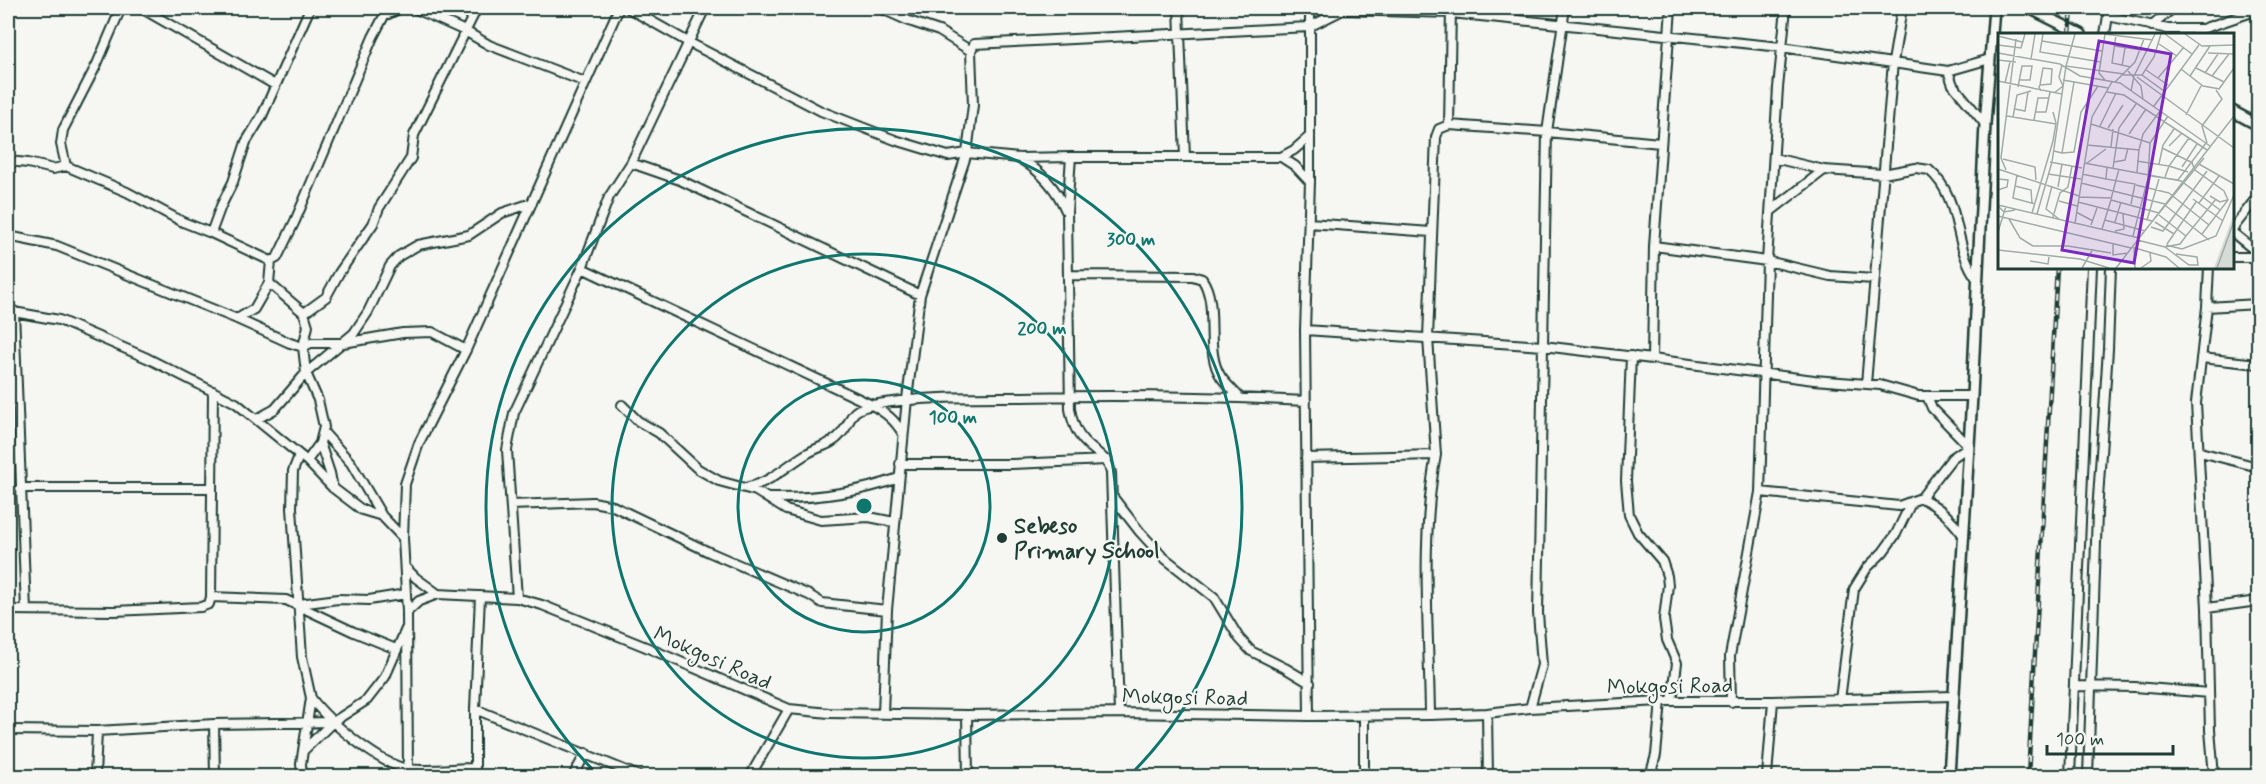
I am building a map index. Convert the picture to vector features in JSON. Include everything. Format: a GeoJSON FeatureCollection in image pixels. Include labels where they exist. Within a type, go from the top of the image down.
{"type":"FeatureCollection","features":[{"type":"Feature","properties":{"kind":"street"},"geometry":{"type":"LineString","coordinates":[[66,166],[61,144],[63,130],[97,64],[120,8]]}},
{"type":"Feature","properties":{"kind":"street"},"geometry":{"type":"LineString","coordinates":[[141,8],[275,85]]}},
{"type":"Feature","properties":{"kind":"street"},"geometry":{"type":"LineString","coordinates":[[211,233],[233,182],[246,142],[261,116],[310,8]]}},
{"type":"Feature","properties":{"kind":"street"},"geometry":{"type":"LineString","coordinates":[[271,261],[277,258],[295,221],[383,12],[400,8]]}},
{"type":"Feature","properties":{"kind":"street"},"geometry":{"type":"LineString","coordinates":[[414,8],[465,30],[489,45],[585,82]]}},
{"type":"Feature","properties":{"kind":"street"},"geometry":{"type":"LineString","coordinates":[[304,313],[326,297],[339,273],[373,224],[380,208],[411,158],[414,135],[477,8]]}},
{"type":"Feature","properties":{"kind":"street"},"geometry":{"type":"LineString","coordinates":[[408,773],[407,612],[403,538],[405,484],[419,443],[466,350],[619,8]]}},
{"type":"Feature","properties":{"kind":"street"},"geometry":{"type":"LineString","coordinates":[[628,8],[821,111],[861,128],[941,154],[967,153],[1019,158],[1281,157],[1294,150],[1310,136]]}},
{"type":"Feature","properties":{"kind":"street"},"geometry":{"type":"LineString","coordinates":[[517,598],[507,450],[514,413],[582,268],[609,197],[631,163],[705,8]]}},
{"type":"Feature","properties":{"kind":"street"},"geometry":{"type":"LineString","coordinates":[[880,8],[939,31],[971,51]]}},
{"type":"Feature","properties":{"kind":"street"},"geometry":{"type":"LineString","coordinates":[[1179,8],[1185,157]]}},
{"type":"Feature","properties":{"kind":"street"},"geometry":{"type":"LineString","coordinates":[[1310,8],[1310,182],[1305,330],[1310,716]]}},
{"type":"Feature","properties":{"kind":"street"},"geometry":{"type":"LineString","coordinates":[[1530,708],[1542,665],[1538,614],[1547,132],[1565,8]]}},
{"type":"Feature","properties":{"kind":"street"},"geometry":{"type":"LineString","coordinates":[[1652,358],[1654,246],[1667,34],[1671,8]]}},
{"type":"Feature","properties":{"kind":"street"},"geometry":{"type":"LineString","coordinates":[[1731,702],[1730,656],[1760,492],[1767,261],[1781,48],[1786,8]]}},
{"type":"Feature","properties":{"kind":"street"},"geometry":{"type":"LineString","coordinates":[[1866,384],[1893,63],[1902,8]]}},
{"type":"Feature","properties":{"kind":"street"},"geometry":{"type":"LineString","coordinates":[[1949,777],[1972,396],[1985,124],[1994,8]]}},
{"type":"Feature","properties":{"kind":"street"},"geometry":{"type":"LineString","coordinates":[[2029,8],[2079,33]]}},
{"type":"Feature","properties":{"kind":"street"},"geometry":{"type":"LineString","coordinates":[[2152,26],[2173,8]]}},
{"type":"Feature","properties":{"kind":"street"},"geometry":{"type":"LineString","coordinates":[[884,713],[886,610],[920,295],[967,153],[973,105],[971,51],[974,44],[1309,27],[1342,9],[1451,10],[1564,25],[1667,34],[1948,71],[1990,59]]}},
{"type":"Feature","properties":{"kind":"street"},"geometry":{"type":"LineString","coordinates":[[1449,125],[1451,10]]}},
{"type":"Feature","properties":{"kind":"street"},"geometry":{"type":"LineString","coordinates":[[2105,33],[2108,12],[2168,29],[2202,29],[2249,11],[2259,10]]}},
{"type":"Feature","properties":{"kind":"street"},"geometry":{"type":"LineString","coordinates":[[1948,71],[1953,85],[1985,124]]}},
{"type":"Feature","properties":{"kind":"street"},"geometry":{"type":"LineString","coordinates":[[2233,112],[2259,125]]}},
{"type":"Feature","properties":{"kind":"street"},"geometry":{"type":"LineString","coordinates":[[1430,715],[1426,558],[1428,510],[1436,455],[1428,338],[1436,137],[1439,129],[1449,125],[1660,143]]}},
{"type":"Feature","properties":{"kind":"street"},"geometry":{"type":"LineString","coordinates":[[1281,157],[1295,166],[1310,182]]}},
{"type":"Feature","properties":{"kind":"street"},"geometry":{"type":"LineString","coordinates":[[1019,158],[1034,167],[1045,178],[1060,197],[1067,212]]}},
{"type":"Feature","properties":{"kind":"street"},"geometry":{"type":"LineString","coordinates":[[1071,158],[1067,212],[1070,409],[1074,426],[1082,439],[1107,460],[1111,473],[1119,713]]}},
{"type":"Feature","properties":{"kind":"street"},"geometry":{"type":"LineString","coordinates":[[1774,158],[1824,170],[1883,174],[1916,168],[1929,170],[1936,176],[1952,202],[1968,267],[1977,279]]}},
{"type":"Feature","properties":{"kind":"street"},"geometry":{"type":"LineString","coordinates":[[8,161],[52,169],[66,166],[127,192],[183,222],[271,261]]}},
{"type":"Feature","properties":{"kind":"street"},"geometry":{"type":"LineString","coordinates":[[631,163],[680,180],[920,295]]}},
{"type":"Feature","properties":{"kind":"street"},"geometry":{"type":"LineString","coordinates":[[1771,211],[1824,170]]}},
{"type":"Feature","properties":{"kind":"street"},"geometry":{"type":"LineString","coordinates":[[2233,227],[2259,196]]}},
{"type":"Feature","properties":{"kind":"street"},"geometry":{"type":"LineString","coordinates":[[257,419],[275,409],[306,373],[354,333],[399,255],[418,245],[469,235],[502,213],[532,203]]}},
{"type":"Feature","properties":{"kind":"street"},"geometry":{"type":"LineString","coordinates":[[1308,223],[1431,232]]}},
{"type":"Feature","properties":{"kind":"street"},"geometry":{"type":"LineString","coordinates":[[2233,229],[2259,255]]}},
{"type":"Feature","properties":{"kind":"street"},"geometry":{"type":"LineString","coordinates":[[8,236],[57,246],[303,347],[311,343],[343,343],[403,333],[432,332],[466,350]]}},
{"type":"Feature","properties":{"kind":"street"},"geometry":{"type":"LineString","coordinates":[[1654,246],[1767,261],[1830,276],[1874,279]]}},
{"type":"Feature","properties":{"kind":"street"},"geometry":{"type":"LineString","coordinates":[[2233,257],[2259,255]]}},
{"type":"Feature","properties":{"kind":"street"},"geometry":{"type":"LineString","coordinates":[[237,319],[254,309],[269,283],[271,261]]}},
{"type":"Feature","properties":{"kind":"street"},"geometry":{"type":"LineString","coordinates":[[582,268],[872,405],[893,419],[903,436]]}},
{"type":"Feature","properties":{"kind":"street"},"geometry":{"type":"LineString","coordinates":[[2070,777],[2092,268]]}},
{"type":"Feature","properties":{"kind":"street"},"geometry":{"type":"LineString","coordinates":[[2088,777],[2097,513],[2111,268]]}},
{"type":"Feature","properties":{"kind":"street"},"geometry":{"type":"LineString","coordinates":[[2209,268],[2196,403],[2214,777]]}},
{"type":"Feature","properties":{"kind":"street"},"geometry":{"type":"LineString","coordinates":[[1069,275],[1193,276],[1202,279],[1208,294],[1216,364],[1220,376],[1240,398]]}},
{"type":"Feature","properties":{"kind":"street"},"geometry":{"type":"LineString","coordinates":[[269,283],[304,313],[308,327],[303,347],[306,373],[318,400],[324,433],[351,464],[382,516],[403,538]]}},
{"type":"Feature","properties":{"kind":"street"},"geometry":{"type":"LineString","coordinates":[[2207,307],[2259,304]]}},
{"type":"Feature","properties":{"kind":"street"},"geometry":{"type":"LineString","coordinates":[[26,610],[11,311],[59,320],[147,358],[236,403],[307,461],[333,488],[354,505],[382,516]]}},
{"type":"Feature","properties":{"kind":"street"},"geometry":{"type":"LineString","coordinates":[[1305,330],[1543,346],[1880,385],[1927,396],[1972,396]]}},
{"type":"Feature","properties":{"kind":"street"},"geometry":{"type":"LineString","coordinates":[[1631,356],[1626,481],[1629,515],[1638,533],[1662,561],[1667,576],[1664,619],[1667,640],[1677,663],[1672,700]]}},
{"type":"Feature","properties":{"kind":"street"},"geometry":{"type":"LineString","coordinates":[[2201,358],[2259,364]]}},
{"type":"Feature","properties":{"kind":"street"},"geometry":{"type":"LineString","coordinates":[[8,610],[114,611],[201,607],[209,604],[211,597],[213,392]]}},
{"type":"Feature","properties":{"kind":"street"},"geometry":{"type":"LineString","coordinates":[[746,487],[768,481],[810,451],[840,436],[856,410],[907,399],[1070,396],[1306,401]]}},
{"type":"Feature","properties":{"kind":"street"},"geometry":{"type":"LineString","coordinates":[[1927,396],[1932,408],[1969,446]]}},
{"type":"Feature","properties":{"kind":"street"},"geometry":{"type":"LineString","coordinates":[[622,405],[638,422],[659,433],[698,469],[719,481],[746,487],[786,510],[821,520],[869,517],[894,522]]}},
{"type":"Feature","properties":{"kind":"street"},"geometry":{"type":"LineString","coordinates":[[307,461],[324,433]]}},
{"type":"Feature","properties":{"kind":"street"},"geometry":{"type":"LineString","coordinates":[[320,442],[333,488]]}},
{"type":"Feature","properties":{"kind":"street"},"geometry":{"type":"LineString","coordinates":[[1760,492],[1899,506],[1921,498],[1952,458],[1969,446]]}},
{"type":"Feature","properties":{"kind":"street"},"geometry":{"type":"LineString","coordinates":[[2200,453],[2259,467]]}},
{"type":"Feature","properties":{"kind":"street"},"geometry":{"type":"LineString","coordinates":[[1306,458],[1436,455]]}},
{"type":"Feature","properties":{"kind":"street"},"geometry":{"type":"LineString","coordinates":[[299,456],[293,471],[291,489],[302,657],[311,698],[302,777]]}},
{"type":"Feature","properties":{"kind":"street"},"geometry":{"type":"LineString","coordinates":[[900,464],[1012,464],[1107,460]]}},
{"type":"Feature","properties":{"kind":"street"},"geometry":{"type":"LineString","coordinates":[[767,498],[824,496],[879,486],[899,478]]}},
{"type":"Feature","properties":{"kind":"street"},"geometry":{"type":"LineString","coordinates":[[20,488],[213,488]]}},
{"type":"Feature","properties":{"kind":"street"},"geometry":{"type":"LineString","coordinates":[[1112,496],[1162,556],[1214,597],[1239,638],[1251,651],[1310,683]]}},
{"type":"Feature","properties":{"kind":"street"},"geometry":{"type":"LineString","coordinates":[[1921,498],[1935,504],[1964,536]]}},
{"type":"Feature","properties":{"kind":"street"},"geometry":{"type":"LineString","coordinates":[[1840,699],[1854,589],[1867,568],[1896,534],[1912,501]]}},
{"type":"Feature","properties":{"kind":"street"},"geometry":{"type":"LineString","coordinates":[[511,505],[593,502],[613,506],[822,603],[886,610]]}},
{"type":"Feature","properties":{"kind":"street"},"geometry":{"type":"LineString","coordinates":[[405,567],[438,594]]}},
{"type":"Feature","properties":{"kind":"street"},"geometry":{"type":"LineString","coordinates":[[298,604],[338,599],[369,600],[406,594]]}},
{"type":"Feature","properties":{"kind":"street"},"geometry":{"type":"LineString","coordinates":[[407,612],[419,601],[438,594]]}},
{"type":"Feature","properties":{"kind":"street","name":"Mokgosi Road"},"geometry":{"type":"LineString","coordinates":[[438,594],[517,598],[542,605],[789,709],[967,715],[1119,713],[1364,716],[1487,713],[1530,708],[1672,700],[1731,702],[1953,696]]}},
{"type":"Feature","properties":{"kind":"street"},"geometry":{"type":"LineString","coordinates":[[311,698],[333,722],[375,753],[408,773],[475,772],[480,596]]}},
{"type":"Feature","properties":{"kind":"street"},"geometry":{"type":"LineString","coordinates":[[211,597],[286,600],[396,649]]}},
{"type":"Feature","properties":{"kind":"street"},"geometry":{"type":"LineString","coordinates":[[2207,608],[2259,601]]}},
{"type":"Feature","properties":{"kind":"street"},"geometry":{"type":"LineString","coordinates":[[304,750],[333,722],[367,700],[385,677],[407,627]]}},
{"type":"Feature","properties":{"kind":"street"},"geometry":{"type":"LineString","coordinates":[[2074,686],[2209,693]]}},
{"type":"Feature","properties":{"kind":"street"},"geometry":{"type":"LineString","coordinates":[[1650,777],[1656,755],[1661,701]]}},
{"type":"Feature","properties":{"kind":"street"},"geometry":{"type":"LineString","coordinates":[[1767,777],[1773,701]]}},
{"type":"Feature","properties":{"kind":"street"},"geometry":{"type":"LineString","coordinates":[[475,709],[586,753],[639,777]]}},
{"type":"Feature","properties":{"kind":"street"},"geometry":{"type":"LineString","coordinates":[[750,777],[789,709]]}},
{"type":"Feature","properties":{"kind":"street"},"geometry":{"type":"LineString","coordinates":[[1487,713],[1488,777]]}},
{"type":"Feature","properties":{"kind":"street"},"geometry":{"type":"LineString","coordinates":[[967,715],[968,777]]}},
{"type":"Feature","properties":{"kind":"street"},"geometry":{"type":"LineString","coordinates":[[1364,716],[1364,777]]}},
{"type":"Feature","properties":{"kind":"street"},"geometry":{"type":"LineString","coordinates":[[8,730],[97,731],[214,724],[333,722]]}},
{"type":"Feature","properties":{"kind":"street"},"geometry":{"type":"LineString","coordinates":[[214,724],[215,777]]}},
{"type":"Feature","properties":{"kind":"street"},"geometry":{"type":"LineString","coordinates":[[95,777],[97,731]]}},
{"type":"Feature","properties":{"kind":"street"},"geometry":{"type":"LineString","coordinates":[[573,777],[586,753]]}},
{"type":"Feature","properties":{"kind":"railway"},"geometry":{"type":"LineString","coordinates":[[2070,33],[2072,8]]}},
{"type":"Feature","properties":{"kind":"railway"},"geometry":{"type":"LineString","coordinates":[[2028,776],[2057,268]]}},
{"type":"Feature","properties":{"kind":"place","name":"Sebeso Primary School"},"geometry":{"type":"Point","coordinates":[1002,538]}}]}
